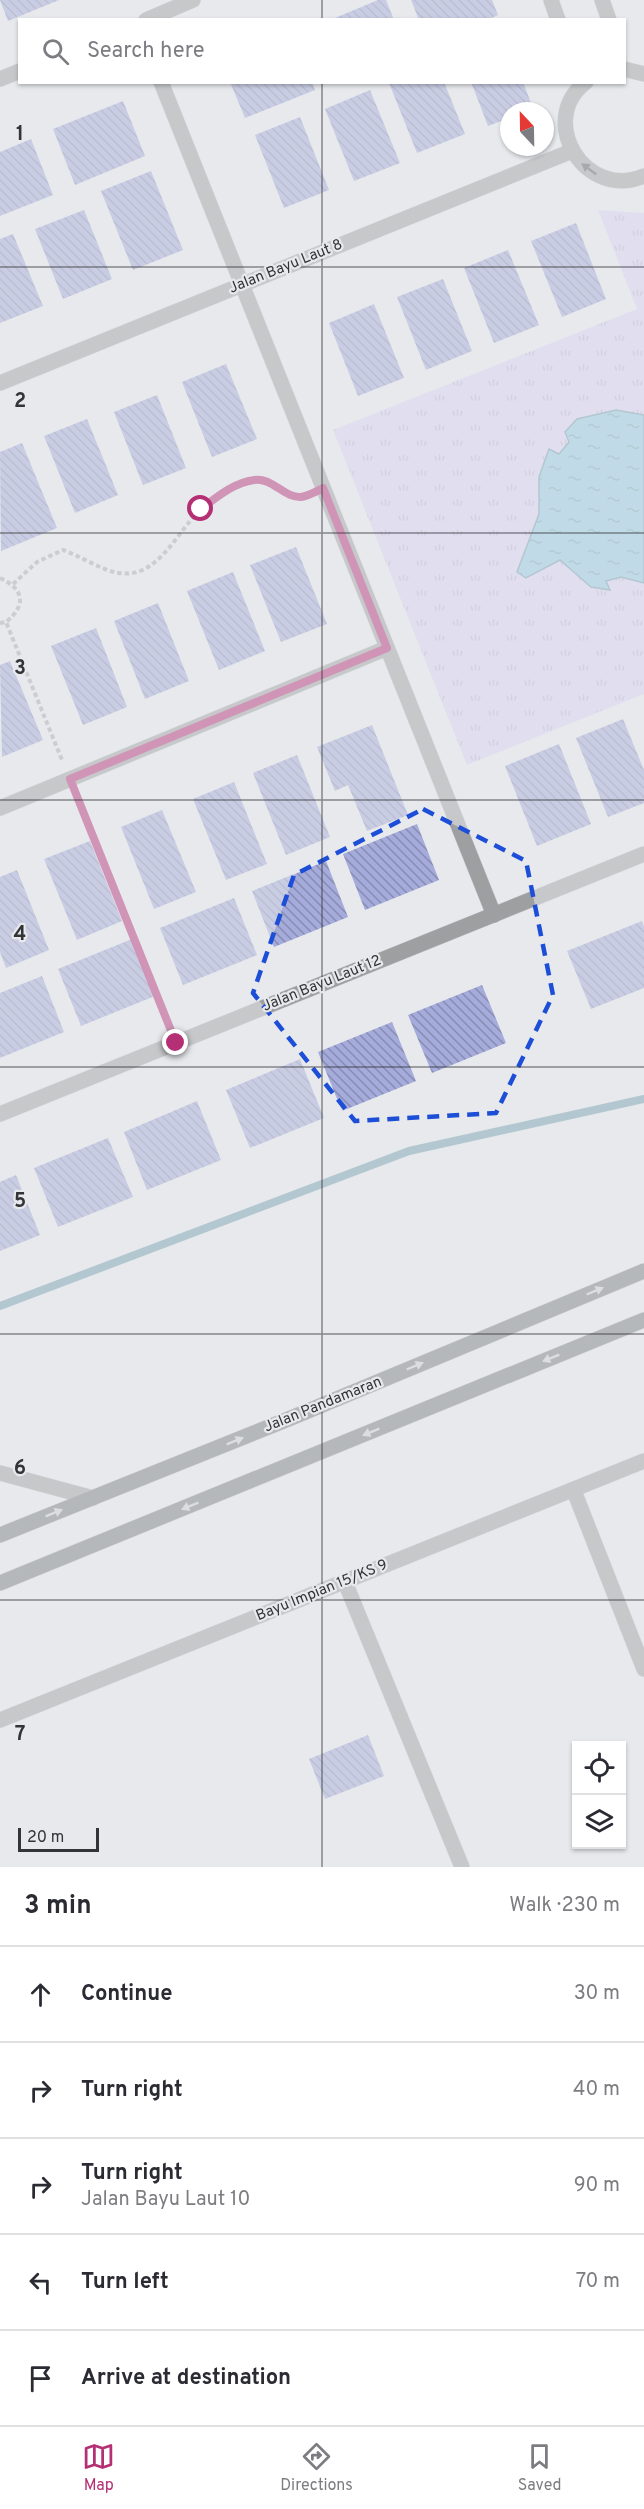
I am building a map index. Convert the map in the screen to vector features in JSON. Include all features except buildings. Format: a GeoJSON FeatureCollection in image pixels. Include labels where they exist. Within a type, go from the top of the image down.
{"type":"FeatureCollection","features":[{"type":"Feature","properties":{"kind":"main road","name":"Jalan Pandamaran"},"geometry":{"type":"LineString","coordinates":[[0,1535],[644,1271]]}},
{"type":"Feature","properties":{"kind":"main road"},"geometry":{"type":"LineString","coordinates":[[0,1583],[644,1320]]}},
{"type":"Feature","properties":{"kind":"street"},"geometry":{"type":"LineString","coordinates":[[151,18],[193,0]]}},
{"type":"Feature","properties":{"kind":"street"},"geometry":{"type":"LineString","coordinates":[[551,0],[557,18]]}},
{"type":"Feature","properties":{"kind":"street"},"geometry":{"type":"LineString","coordinates":[[602,0],[608,18]]}},
{"type":"Feature","properties":{"kind":"street"},"geometry":{"type":"LineString","coordinates":[[626,66],[644,74]]}},
{"type":"Feature","properties":{"kind":"street"},"geometry":{"type":"LineString","coordinates":[[0,79],[18,72]]}},
{"type":"Feature","properties":{"kind":"street"},"geometry":{"type":"LineString","coordinates":[[162,84],[494,915]]}},
{"type":"Feature","properties":{"kind":"street"},"geometry":{"type":"LineString","coordinates":[[583,84],[572,99],[566,116],[567,135],[572,151],[583,166],[598,176],[616,181],[644,176]]}},
{"type":"Feature","properties":{"kind":"street","name":"Jalan Bayu Laut 8"},"geometry":{"type":"LineString","coordinates":[[0,383],[572,151]]}},
{"type":"Feature","properties":{"kind":"street"},"geometry":{"type":"LineString","coordinates":[[0,808],[387,648]]}},
{"type":"Feature","properties":{"kind":"street","name":"Jalan Bayu Laut 12"},"geometry":{"type":"LineString","coordinates":[[0,1114],[644,854]]}},
{"type":"Feature","properties":{"kind":"street","name":"Bayu Impian 15/KS 9"},"geometry":{"type":"LineString","coordinates":[[0,1720],[644,1461]]}},
{"type":"Feature","properties":{"kind":"street"},"geometry":{"type":"LineString","coordinates":[[0,1473],[93,1498]]}},
{"type":"Feature","properties":{"kind":"street"},"geometry":{"type":"LineString","coordinates":[[574,1491],[644,1669]]}},
{"type":"Feature","properties":{"kind":"street"},"geometry":{"type":"LineString","coordinates":[[345,1582],[462,1867]]}},
{"type":"Feature","properties":{"kind":"path"},"geometry":{"type":"LineString","coordinates":[[13,584],[37,562],[63,550],[114,572],[142,571],[162,558],[201,509],[224,491],[255,479],[274,484],[289,495],[302,497],[323,488]]}},
{"type":"Feature","properties":{"kind":"path"},"geometry":{"type":"LineString","coordinates":[[0,578],[13,584],[21,602],[16,614],[6,622],[0,623]]}},
{"type":"Feature","properties":{"kind":"path"},"geometry":{"type":"LineString","coordinates":[[6,622],[176,1043]]}},
{"type":"Feature","properties":{"kind":"highlighted area"},"geometry":{"type":"Polygon","coordinates":[[[423,809],[526,861],[553,995],[496,1113],[355,1121],[253,993],[294,875],[423,809]]]}},
{"type":"Feature","properties":{"kind":"green space"},"geometry":{"type":"Polygon","coordinates":[[[598,210],[644,213],[644,694],[467,765],[333,430],[637,309],[598,210]]]}},
{"type":"Feature","properties":{"kind":"water"},"geometry":{"type":"Polygon","coordinates":[[[616,410],[644,415],[644,583],[621,577],[606,581],[610,590],[591,587],[560,560],[526,578],[517,572],[539,514],[539,477],[549,449],[559,454],[569,442],[565,432],[577,419],[616,410]]]}},
{"type":"Feature","properties":{"kind":"waterway"},"geometry":{"type":"LineString","coordinates":[[0,1306],[409,1151],[644,1099]]}},
{"type":"Feature","properties":{"kind":"route"},"geometry":{"type":"LineString","coordinates":[[176,1043],[70,779],[387,648],[323,488],[302,497],[289,495],[274,484],[255,479],[224,491],[201,509]]}}]}
